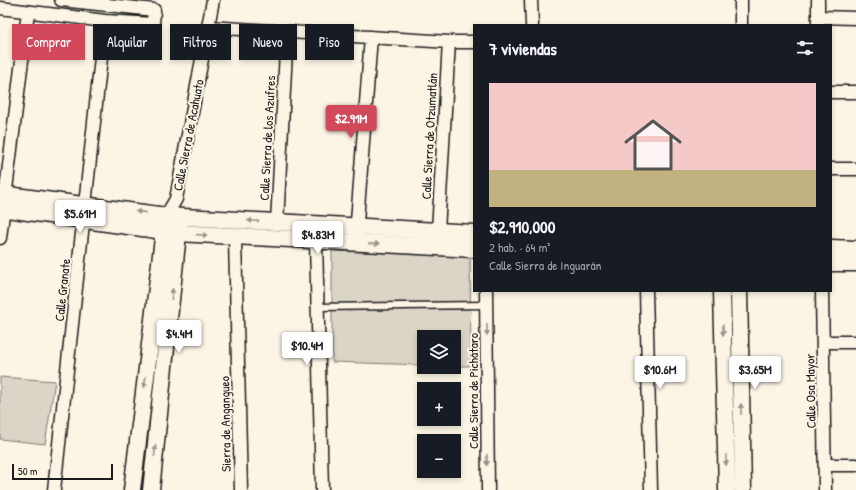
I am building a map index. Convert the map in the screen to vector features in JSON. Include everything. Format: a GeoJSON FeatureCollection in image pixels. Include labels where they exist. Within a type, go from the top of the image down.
{"type":"FeatureCollection","features":[{"type":"Feature","properties":{"kind":"street"},"geometry":{"type":"LineString","coordinates":[[0,8],[105,21],[153,24],[154,10],[122,3],[62,0]]}},
{"type":"Feature","properties":{"kind":"street","name":"Calle Sierra de Acahuato"},"geometry":{"type":"LineString","coordinates":[[209,24],[213,0]]}},
{"type":"Feature","properties":{"kind":"street"},"geometry":{"type":"LineString","coordinates":[[531,0],[532,24]]}},
{"type":"Feature","properties":{"kind":"street"},"geometry":{"type":"LineString","coordinates":[[741,0],[741,24]]}},
{"type":"Feature","properties":{"kind":"street"},"geometry":{"type":"LineString","coordinates":[[818,0],[818,21],[856,18]]}},
{"type":"Feature","properties":{"kind":"street"},"geometry":{"type":"LineString","coordinates":[[0,238],[2,201],[28,12]]}},
{"type":"Feature","properties":{"kind":"street","name":"Calle Granate"},"geometry":{"type":"LineString","coordinates":[[54,490],[105,21]]}},
{"type":"Feature","properties":{"kind":"street"},"geometry":{"type":"LineString","coordinates":[[297,33],[449,42],[473,42]]}},
{"type":"Feature","properties":{"kind":"street"},"geometry":{"type":"LineString","coordinates":[[355,243],[371,37]]}},
{"type":"Feature","properties":{"kind":"street","name":"Calle Sierra de Otzumatlán"},"geometry":{"type":"LineString","coordinates":[[438,231],[449,42]]}},
{"type":"Feature","properties":{"kind":"street","name":"Calle Sierra de Acahuato"},"geometry":{"type":"LineString","coordinates":[[132,490],[173,216],[202,60]]}},
{"type":"Feature","properties":{"kind":"street","name":"Calle Sierra de los Azufres"},"geometry":{"type":"LineString","coordinates":[[276,222],[285,60]]}},
{"type":"Feature","properties":{"kind":"street"},"geometry":{"type":"LineString","coordinates":[[832,92],[856,92]]}},
{"type":"Feature","properties":{"kind":"street"},"geometry":{"type":"LineString","coordinates":[[832,169],[856,169]]}},
{"type":"Feature","properties":{"kind":"street"},"geometry":{"type":"LineString","coordinates":[[2,201],[84,213],[171,233],[236,238],[473,249]]}},
{"type":"Feature","properties":{"kind":"street"},"geometry":{"type":"LineString","coordinates":[[84,213],[173,216],[473,233]]}},
{"type":"Feature","properties":{"kind":"street","name":"Calle Sierra de Acahuato"},"geometry":{"type":"LineString","coordinates":[[151,490],[171,233]]}},
{"type":"Feature","properties":{"kind":"street","name":"Sierra de Angangueo"},"geometry":{"type":"LineString","coordinates":[[236,238],[241,490]]}},
{"type":"Feature","properties":{"kind":"street"},"geometry":{"type":"LineString","coordinates":[[316,241],[322,490]]}},
{"type":"Feature","properties":{"kind":"street"},"geometry":{"type":"LineString","coordinates":[[832,248],[856,248]]}},
{"type":"Feature","properties":{"kind":"street"},"geometry":{"type":"LineString","coordinates":[[832,263],[856,263]]}},
{"type":"Feature","properties":{"kind":"street","name":"Calle Sierra de Pichátaro"},"geometry":{"type":"LineString","coordinates":[[486,292],[488,490]]}},
{"type":"Feature","properties":{"kind":"street"},"geometry":{"type":"LineString","coordinates":[[646,292],[651,490]]}},
{"type":"Feature","properties":{"kind":"street"},"geometry":{"type":"LineString","coordinates":[[722,292],[727,490]]}},
{"type":"Feature","properties":{"kind":"street"},"geometry":{"type":"LineString","coordinates":[[739,292],[743,490]]}},
{"type":"Feature","properties":{"kind":"street","name":"Calle Osa Mayor"},"geometry":{"type":"LineString","coordinates":[[822,292],[824,342],[825,490]]}},
{"type":"Feature","properties":{"kind":"street"},"geometry":{"type":"LineString","coordinates":[[824,342],[856,342]]}},
{"type":"Feature","properties":{"kind":"street"},"geometry":{"type":"LineString","coordinates":[[825,465],[856,465]]}},
{"type":"Feature","properties":{"kind":"lane"},"geometry":{"type":"LineString","coordinates":[[318,307],[486,305]]}},
{"type":"Feature","properties":{"kind":"shaded area"},"geometry":{"type":"Polygon","coordinates":[[[332,251],[470,256],[471,366],[461,366],[461,330],[417,330],[417,365],[332,362],[332,251]]]}},
{"type":"Feature","properties":{"kind":"shaded area"},"geometry":{"type":"Polygon","coordinates":[[[0,377],[55,381],[45,444],[0,439],[0,377]]]}}]}
